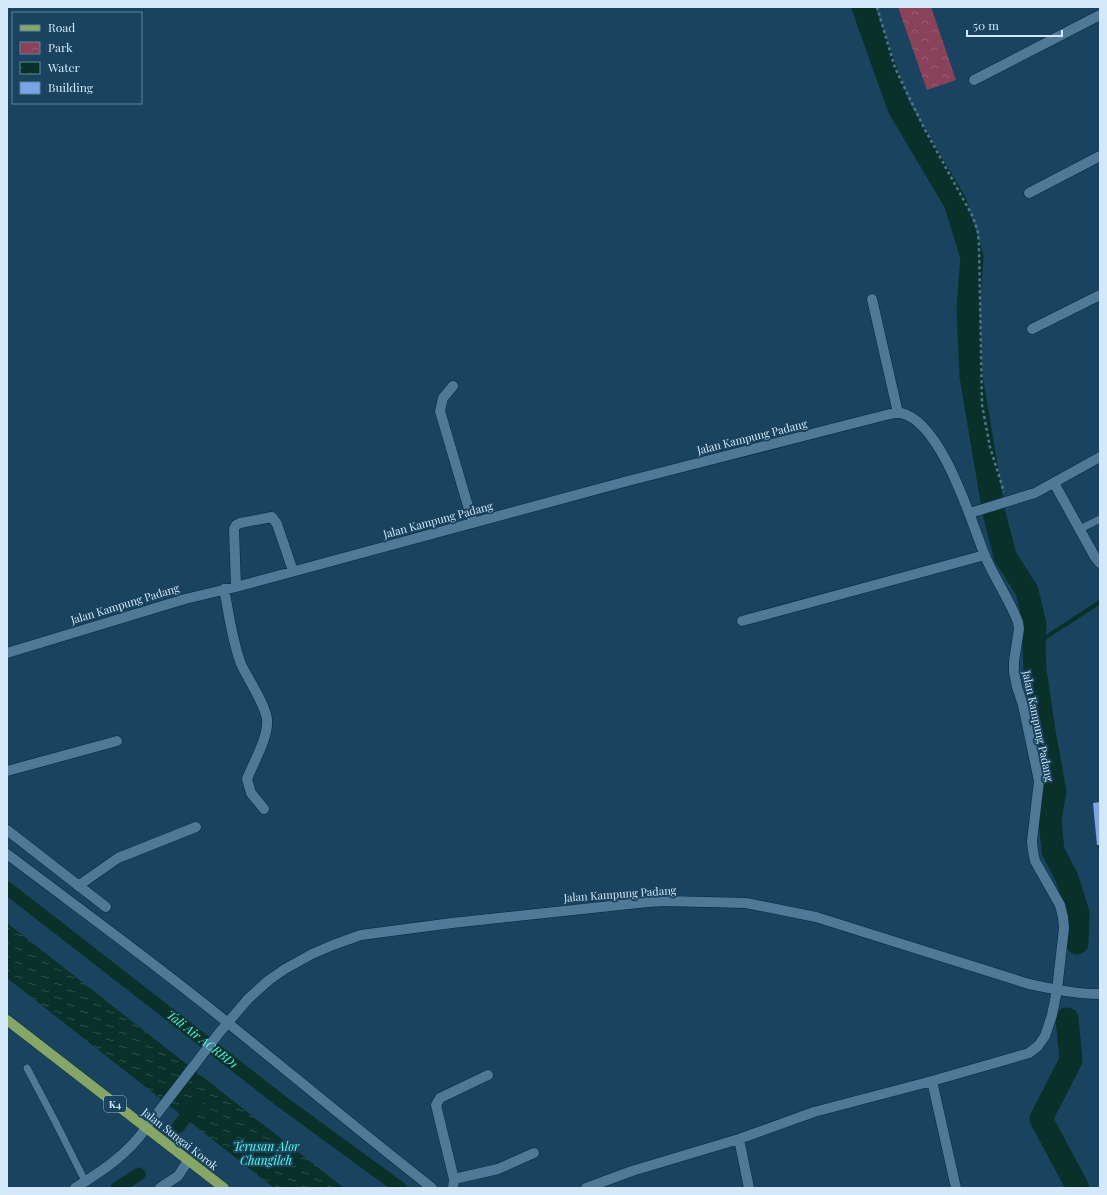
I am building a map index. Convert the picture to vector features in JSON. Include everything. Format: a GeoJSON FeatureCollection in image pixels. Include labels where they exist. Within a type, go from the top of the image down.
{"type":"FeatureCollection","features":[{"type":"Feature","properties":{"kind":"main road","name":"Jalan Sungai Korok"},"geometry":{"type":"LineString","coordinates":[[7,1020],[224,1188]]}},
{"type":"Feature","properties":{"kind":"street"},"geometry":{"type":"LineString","coordinates":[[974,80],[1100,15]]}},
{"type":"Feature","properties":{"kind":"street"},"geometry":{"type":"LineString","coordinates":[[1029,193],[1100,156]]}},
{"type":"Feature","properties":{"kind":"street"},"geometry":{"type":"LineString","coordinates":[[1032,328],[1100,295]]}},
{"type":"Feature","properties":{"kind":"street"},"geometry":{"type":"LineString","coordinates":[[872,299],[898,413]]}},
{"type":"Feature","properties":{"kind":"street"},"geometry":{"type":"LineString","coordinates":[[453,386],[444,398],[440,410],[473,523]]}},
{"type":"Feature","properties":{"kind":"street","name":"Jalan Kampung Padang"},"geometry":{"type":"LineString","coordinates":[[7,653],[185,598],[236,587],[632,480],[898,413],[913,418],[922,426],[939,447],[974,512],[985,555],[1018,622],[1019,629],[1014,661],[1014,672],[1023,705],[1039,781],[1032,841],[1033,851],[1036,860],[1060,905],[1063,917],[1064,928],[1057,990]]}},
{"type":"Feature","properties":{"kind":"street"},"geometry":{"type":"LineString","coordinates":[[974,512],[1035,493],[1100,458]]}},
{"type":"Feature","properties":{"kind":"street"},"geometry":{"type":"LineString","coordinates":[[1054,483],[1095,558],[1100,563]]}},
{"type":"Feature","properties":{"kind":"street"},"geometry":{"type":"LineString","coordinates":[[236,587],[234,529],[236,525],[240,523],[272,517],[277,524],[293,571]]}},
{"type":"Feature","properties":{"kind":"street"},"geometry":{"type":"LineString","coordinates":[[742,621],[985,555]]}},
{"type":"Feature","properties":{"kind":"street"},"geometry":{"type":"LineString","coordinates":[[224,589],[238,654],[249,681],[265,711],[267,720],[262,744],[246,779],[251,793],[264,809]]}},
{"type":"Feature","properties":{"kind":"street"},"geometry":{"type":"LineString","coordinates":[[7,771],[117,742]]}},
{"type":"Feature","properties":{"kind":"street"},"geometry":{"type":"LineString","coordinates":[[78,886],[118,858],[196,827]]}},
{"type":"Feature","properties":{"kind":"street"},"geometry":{"type":"LineString","coordinates":[[7,830],[106,907]]}},
{"type":"Feature","properties":{"kind":"street"},"geometry":{"type":"LineString","coordinates":[[7,854],[99,923],[223,1028],[432,1188]]}},
{"type":"Feature","properties":{"kind":"street","name":"Jalan Kampung Padang"},"geometry":{"type":"LineString","coordinates":[[75,1188],[108,1167],[136,1142],[223,1028],[248,999],[268,980],[319,951],[361,935],[452,923],[666,901],[746,903],[816,917],[1029,984],[1085,994],[1100,994]]}},
{"type":"Feature","properties":{"kind":"street"},"geometry":{"type":"LineString","coordinates":[[586,1188],[632,1172],[739,1139],[814,1112],[932,1081],[1029,1053],[1038,1046],[1045,1036],[1052,1015],[1057,990]]}},
{"type":"Feature","properties":{"kind":"street"},"geometry":{"type":"LineString","coordinates":[[488,1075],[440,1098],[436,1105],[454,1183],[498,1169],[534,1153]]}},
{"type":"Feature","properties":{"kind":"street"},"geometry":{"type":"LineString","coordinates":[[932,1081],[956,1188]]}},
{"type":"Feature","properties":{"kind":"street"},"geometry":{"type":"LineString","coordinates":[[739,1139],[749,1188]]}},
{"type":"Feature","properties":{"kind":"street"},"geometry":{"type":"LineString","coordinates":[[160,1188],[178,1176],[188,1161]]}},
{"type":"Feature","properties":{"kind":"lane"},"geometry":{"type":"LineString","coordinates":[[1080,529],[1100,519]]}},
{"type":"Feature","properties":{"kind":"lane"},"geometry":{"type":"LineString","coordinates":[[27,1068],[85,1181]]}},
{"type":"Feature","properties":{"kind":"path"},"geometry":{"type":"LineString","coordinates":[[877,7],[893,61],[906,91],[924,128],[976,224],[979,246],[982,405],[990,447],[1005,503]]}},
{"type":"Feature","properties":{"kind":"green space"},"geometry":{"type":"Polygon","coordinates":[[[898,7],[931,7],[956,80],[927,90],[898,7]]]}},
{"type":"Feature","properties":{"kind":"water","name":"Terusan Alor Changileh"},"geometry":{"type":"Polygon","coordinates":[[[7,923],[344,1188],[274,1188],[7,978],[7,923]]]}},
{"type":"Feature","properties":{"kind":"building"},"geometry":{"type":"Polygon","coordinates":[[[1100,802],[1100,845],[1097,845],[1093,803],[1100,802]]]}},
{"type":"Feature","properties":{"kind":"waterway"},"geometry":{"type":"LineString","coordinates":[[863,7],[899,108],[955,202],[972,257],[968,308],[971,376],[994,513],[1005,556],[1027,591],[1035,625],[1035,670],[1055,791],[1050,819],[1053,851],[1067,878],[1078,913],[1077,943]]}},
{"type":"Feature","properties":{"kind":"waterway"},"geometry":{"type":"LineString","coordinates":[[1034,645],[1100,602]]}},
{"type":"Feature","properties":{"kind":"waterway","name":"Tali Air ACRBD1"},"geometry":{"type":"LineString","coordinates":[[7,888],[281,1101],[400,1188]]}},
{"type":"Feature","properties":{"kind":"waterway"},"geometry":{"type":"LineString","coordinates":[[1067,1019],[1071,1060],[1041,1119],[1078,1188]]}},
{"type":"Feature","properties":{"kind":"waterway"},"geometry":{"type":"LineString","coordinates":[[178,1127],[196,1104]]}},
{"type":"Feature","properties":{"kind":"waterway"},"geometry":{"type":"LineString","coordinates":[[117,1188],[139,1174]]}}]}
